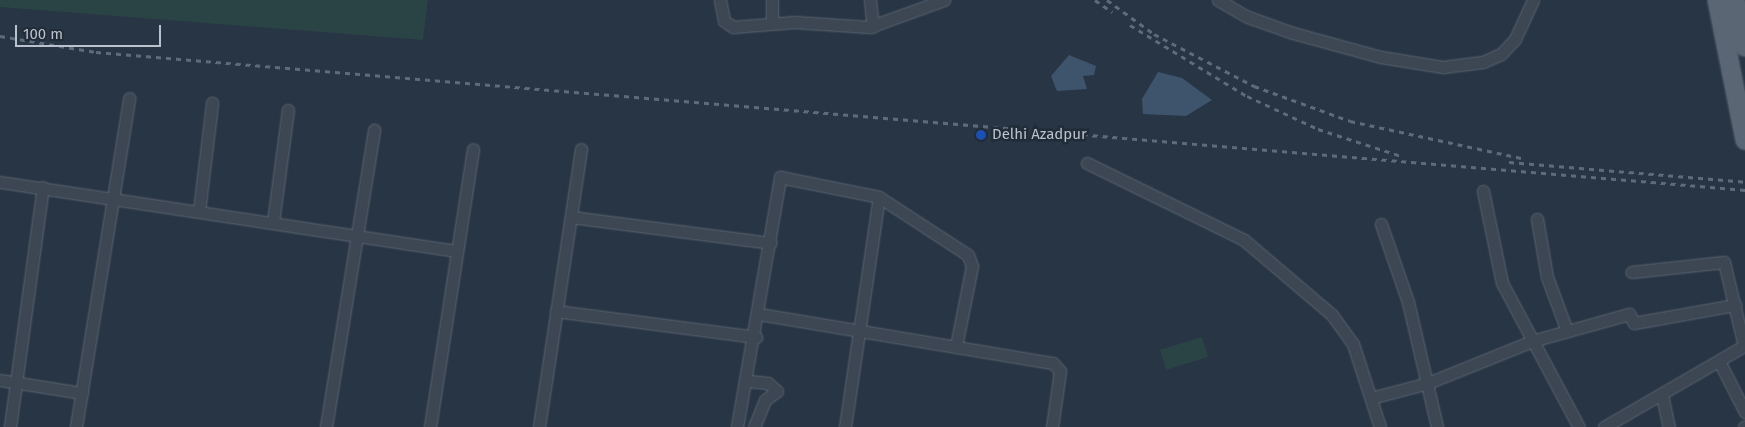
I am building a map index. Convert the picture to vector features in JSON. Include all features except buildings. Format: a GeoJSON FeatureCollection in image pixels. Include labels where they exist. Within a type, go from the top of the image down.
{"type":"FeatureCollection","features":[{"type":"Feature","properties":{"kind":"main road"},"geometry":{"type":"LineString","coordinates":[[1717,0],[1745,140]]}},
{"type":"Feature","properties":{"kind":"main road"},"geometry":{"type":"LineString","coordinates":[[1736,0],[1745,47]]}},
{"type":"Feature","properties":{"kind":"street"},"geometry":{"type":"LineString","coordinates":[[720,0],[729,26],[772,22],[873,27],[908,5],[944,0]]}},
{"type":"Feature","properties":{"kind":"street"},"geometry":{"type":"LineString","coordinates":[[772,0],[772,22]]}},
{"type":"Feature","properties":{"kind":"street"},"geometry":{"type":"LineString","coordinates":[[870,0],[873,27]]}},
{"type":"Feature","properties":{"kind":"street"},"geometry":{"type":"LineString","coordinates":[[1218,0],[1248,18],[1293,33],[1381,57],[1443,66],[1483,62],[1501,54],[1515,39],[1533,0]]}},
{"type":"Feature","properties":{"kind":"street"},"geometry":{"type":"LineString","coordinates":[[76,427],[129,98]]}},
{"type":"Feature","properties":{"kind":"street"},"geometry":{"type":"LineString","coordinates":[[198,211],[212,103]]}},
{"type":"Feature","properties":{"kind":"street"},"geometry":{"type":"LineString","coordinates":[[273,222],[288,110]]}},
{"type":"Feature","properties":{"kind":"street"},"geometry":{"type":"LineString","coordinates":[[326,427],[374,130]]}},
{"type":"Feature","properties":{"kind":"street"},"geometry":{"type":"LineString","coordinates":[[430,427],[473,148]]}},
{"type":"Feature","properties":{"kind":"street"},"geometry":{"type":"LineString","coordinates":[[539,427],[581,149]]}},
{"type":"Feature","properties":{"kind":"street"},"geometry":{"type":"LineString","coordinates":[[1087,163],[1153,192],[1248,243],[1340,325],[1352,344],[1380,427]]}},
{"type":"Feature","properties":{"kind":"street"},"geometry":{"type":"LineString","coordinates":[[737,427],[756,336],[780,177],[879,197],[971,259],[956,346]]}},
{"type":"Feature","properties":{"kind":"street"},"geometry":{"type":"LineString","coordinates":[[0,182],[457,251]]}},
{"type":"Feature","properties":{"kind":"street"},"geometry":{"type":"LineString","coordinates":[[10,427],[43,187]]}},
{"type":"Feature","properties":{"kind":"street"},"geometry":{"type":"LineString","coordinates":[[1483,191],[1496,268],[1532,341],[1579,427]]}},
{"type":"Feature","properties":{"kind":"street"},"geometry":{"type":"LineString","coordinates":[[845,427],[879,197]]}},
{"type":"Feature","properties":{"kind":"street"},"geometry":{"type":"LineString","coordinates":[[571,217],[770,243]]}},
{"type":"Feature","properties":{"kind":"street"},"geometry":{"type":"LineString","coordinates":[[1537,219],[1547,277],[1567,330]]}},
{"type":"Feature","properties":{"kind":"street"},"geometry":{"type":"LineString","coordinates":[[1381,224],[1408,302],[1437,427]]}},
{"type":"Feature","properties":{"kind":"street"},"geometry":{"type":"LineString","coordinates":[[1604,427],[1720,363],[1744,346],[1724,262],[1719,260],[1632,272]]}},
{"type":"Feature","properties":{"kind":"street"},"geometry":{"type":"LineString","coordinates":[[1371,398],[1428,383],[1532,341],[1629,314],[1634,323],[1735,305]]}},
{"type":"Feature","properties":{"kind":"street"},"geometry":{"type":"LineString","coordinates":[[556,310],[756,336]]}},
{"type":"Feature","properties":{"kind":"street"},"geometry":{"type":"LineString","coordinates":[[759,314],[956,346],[1058,367],[1052,427]]}},
{"type":"Feature","properties":{"kind":"street"},"geometry":{"type":"LineString","coordinates":[[1720,363],[1745,412]]}},
{"type":"Feature","properties":{"kind":"street"},"geometry":{"type":"LineString","coordinates":[[0,380],[82,393]]}},
{"type":"Feature","properties":{"kind":"street"},"geometry":{"type":"LineString","coordinates":[[748,381],[768,383],[777,391],[765,400],[754,427]]}},
{"type":"Feature","properties":{"kind":"street"},"geometry":{"type":"LineString","coordinates":[[1662,395],[1669,427]]}},
{"type":"Feature","properties":{"kind":"green space"},"geometry":{"type":"Polygon","coordinates":[[[0,0],[428,0],[423,40],[0,7],[0,0]]]}},
{"type":"Feature","properties":{"kind":"green space"},"geometry":{"type":"Polygon","coordinates":[[[1202,337],[1208,357],[1166,370],[1160,350],[1202,337]]]}},
{"type":"Feature","properties":{"kind":"water"},"geometry":{"type":"Polygon","coordinates":[[[1069,55],[1096,66],[1094,75],[1083,76],[1087,89],[1057,91],[1051,76],[1069,55]]]}},
{"type":"Feature","properties":{"kind":"water"},"geometry":{"type":"Polygon","coordinates":[[[1158,72],[1182,78],[1212,100],[1186,116],[1143,114],[1142,99],[1158,72]]]}},
{"type":"Feature","properties":{"kind":"railway"},"geometry":{"type":"LineString","coordinates":[[1095,0],[1112,12]]}},
{"type":"Feature","properties":{"kind":"railway"},"geometry":{"type":"LineString","coordinates":[[1107,0],[1154,34],[1254,86],[1350,121],[1521,158]]}},
{"type":"Feature","properties":{"kind":"railway"},"geometry":{"type":"LineString","coordinates":[[1130,25],[1247,96],[1318,129],[1401,156]]}},
{"type":"Feature","properties":{"kind":"railway"},"geometry":{"type":"LineString","coordinates":[[0,36],[96,52],[1745,190]]}},
{"type":"Feature","properties":{"kind":"railway"},"geometry":{"type":"LineString","coordinates":[[1509,162],[1745,182]]}},
{"type":"Feature","properties":{"kind":"place","name":"Delhi Azadpur"},"geometry":{"type":"Point","coordinates":[981,135]}}]}
